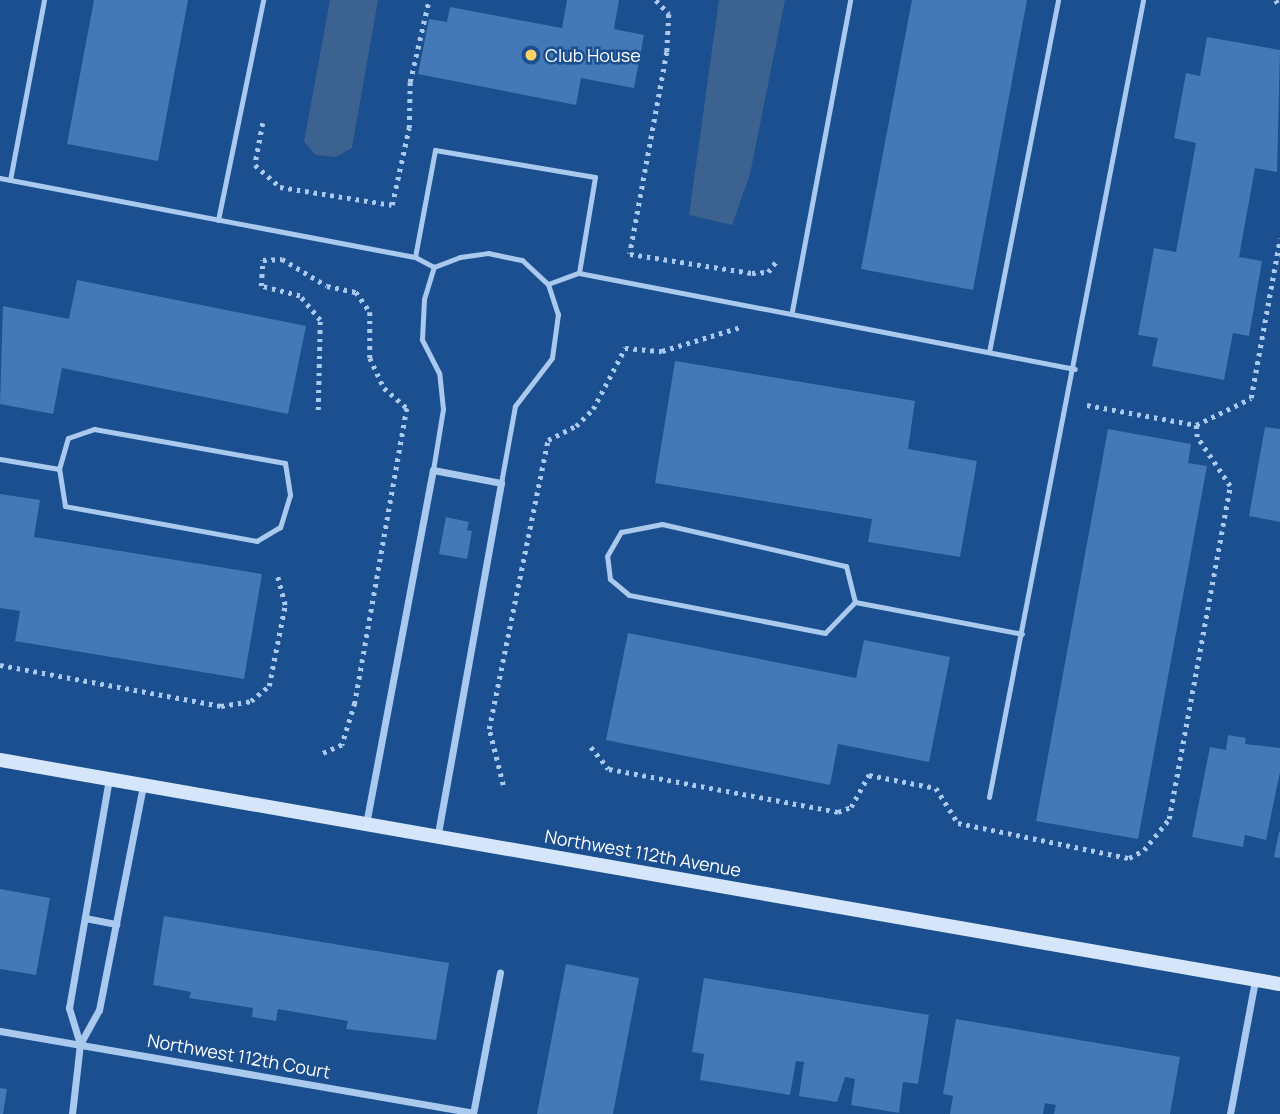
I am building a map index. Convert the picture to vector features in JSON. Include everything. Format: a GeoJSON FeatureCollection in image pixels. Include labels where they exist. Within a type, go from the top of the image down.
{"type":"FeatureCollection","features":[{"type":"Feature","properties":{"kind":"street"},"geometry":{"type":"LineString","coordinates":[[366,825],[433,470],[501,484],[437,837]]}},
{"type":"Feature","properties":{"kind":"street","name":"Northwest 112th Avenue"},"geometry":{"type":"LineString","coordinates":[[0,760],[1280,984]]}},
{"type":"Feature","properties":{"kind":"street"},"geometry":{"type":"LineString","coordinates":[[80,1044],[69,1008],[109,779]]}},
{"type":"Feature","properties":{"kind":"street"},"geometry":{"type":"LineString","coordinates":[[72,1114],[80,1044],[99,1010],[143,785]]}},
{"type":"Feature","properties":{"kind":"street"},"geometry":{"type":"LineString","coordinates":[[85,918],[116,924]]}},
{"type":"Feature","properties":{"kind":"street"},"geometry":{"type":"LineString","coordinates":[[473,1113],[500,973]]}},
{"type":"Feature","properties":{"kind":"street"},"geometry":{"type":"LineString","coordinates":[[1230,1114],[1255,980]]}},
{"type":"Feature","properties":{"kind":"street","name":"Northwest 112th Court"},"geometry":{"type":"LineString","coordinates":[[0,1031],[473,1113]]}},
{"type":"Feature","properties":{"kind":"lane"},"geometry":{"type":"LineString","coordinates":[[10,180],[44,0]]}},
{"type":"Feature","properties":{"kind":"lane"},"geometry":{"type":"LineString","coordinates":[[218,219],[263,0]]}},
{"type":"Feature","properties":{"kind":"lane"},"geometry":{"type":"LineString","coordinates":[[792,312],[850,0]]}},
{"type":"Feature","properties":{"kind":"lane"},"geometry":{"type":"LineString","coordinates":[[989,352],[1058,0]]}},
{"type":"Feature","properties":{"kind":"lane"},"geometry":{"type":"LineString","coordinates":[[989,797],[1075,369],[1143,0]]}},
{"type":"Feature","properties":{"kind":"lane"},"geometry":{"type":"LineString","coordinates":[[415,257],[435,150],[595,177],[579,273]]}},
{"type":"Feature","properties":{"kind":"lane"},"geometry":{"type":"LineString","coordinates":[[0,178],[415,257],[434,267],[460,257],[488,253],[522,260],[548,284],[558,314],[552,358],[515,406],[501,484]]}},
{"type":"Feature","properties":{"kind":"lane"},"geometry":{"type":"LineString","coordinates":[[433,470],[443,409],[439,373],[422,339],[424,299],[434,267]]}},
{"type":"Feature","properties":{"kind":"lane"},"geometry":{"type":"LineString","coordinates":[[548,284],[579,273],[792,312],[1075,369]]}},
{"type":"Feature","properties":{"kind":"lane"},"geometry":{"type":"LineString","coordinates":[[94,429],[285,463],[290,495],[280,527],[257,541],[65,506],[59,470],[68,438],[94,429]]}},
{"type":"Feature","properties":{"kind":"lane"},"geometry":{"type":"LineString","coordinates":[[0,458],[59,470]]}},
{"type":"Feature","properties":{"kind":"lane"},"geometry":{"type":"LineString","coordinates":[[662,524],[846,566],[855,602],[825,633],[629,594],[610,579],[607,556],[621,531],[662,524]]}},
{"type":"Feature","properties":{"kind":"lane"},"geometry":{"type":"LineString","coordinates":[[855,602],[1022,634]]}},
{"type":"Feature","properties":{"kind":"path"},"geometry":{"type":"LineString","coordinates":[[266,110],[256,165],[280,187],[392,205],[409,128],[410,82],[429,0]]}},
{"type":"Feature","properties":{"kind":"path"},"geometry":{"type":"LineString","coordinates":[[656,0],[669,14],[667,52],[630,254],[752,273],[768,272],[779,258],[781,245]]}},
{"type":"Feature","properties":{"kind":"path"},"geometry":{"type":"LineString","coordinates":[[1276,0],[1280,7]]}},
{"type":"Feature","properties":{"kind":"path"},"geometry":{"type":"LineString","coordinates":[[1068,402],[1196,425],[1251,398],[1280,239]]}},
{"type":"Feature","properties":{"kind":"path"},"geometry":{"type":"LineString","coordinates":[[318,410],[320,320],[300,296],[261,286],[263,260],[282,259],[327,286],[356,292],[370,312],[370,358],[384,388],[407,408],[355,703],[342,745],[320,754]]}},
{"type":"Feature","properties":{"kind":"path"},"geometry":{"type":"LineString","coordinates":[[503,785],[489,729],[548,440],[576,426],[593,409],[625,348],[662,351],[792,312]]}},
{"type":"Feature","properties":{"kind":"path"},"geometry":{"type":"LineString","coordinates":[[592,747],[609,769],[838,812],[851,807],[869,775],[936,788],[958,823],[1129,858],[1144,850],[1169,820],[1230,486],[1197,437],[1196,425]]}},
{"type":"Feature","properties":{"kind":"path"},"geometry":{"type":"LineString","coordinates":[[0,665],[221,706],[251,701],[269,686],[285,605],[277,576]]}},
{"type":"Feature","properties":{"kind":"water"},"geometry":{"type":"Polygon","coordinates":[[[330,0],[378,0],[352,148],[336,157],[316,155],[304,142],[330,0]]]}},
{"type":"Feature","properties":{"kind":"water"},"geometry":{"type":"Polygon","coordinates":[[[719,0],[785,0],[750,174],[732,225],[689,215],[719,0]]]}},
{"type":"Feature","properties":{"kind":"building"},"geometry":{"type":"Polygon","coordinates":[[[94,0],[188,0],[158,161],[67,144],[94,0]]]}},
{"type":"Feature","properties":{"kind":"building","name":"Club House"},"geometry":{"type":"Polygon","coordinates":[[[567,0],[619,0],[614,29],[644,35],[634,88],[581,78],[576,105],[418,74],[429,19],[447,22],[450,7],[562,28],[567,0]]]}},
{"type":"Feature","properties":{"kind":"building"},"geometry":{"type":"Polygon","coordinates":[[[912,0],[1027,0],[973,290],[861,269],[912,0]]]}},
{"type":"Feature","properties":{"kind":"building"},"geometry":{"type":"Polygon","coordinates":[[[1207,37],[1280,50],[1277,172],[1255,168],[1239,257],[1262,261],[1249,336],[1233,333],[1224,380],[1152,366],[1158,338],[1138,335],[1154,248],[1176,252],[1196,143],[1174,138],[1186,73],[1200,76],[1207,37]]]}},
{"type":"Feature","properties":{"kind":"building"},"geometry":{"type":"Polygon","coordinates":[[[77,280],[306,326],[288,414],[62,368],[53,414],[0,404],[3,306],[69,319],[77,280]]]}},
{"type":"Feature","properties":{"kind":"building"},"geometry":{"type":"Polygon","coordinates":[[[675,361],[915,401],[908,449],[977,461],[960,557],[868,542],[872,519],[655,483],[675,361]]]}},
{"type":"Feature","properties":{"kind":"building"},"geometry":{"type":"Polygon","coordinates":[[[1265,427],[1280,429],[1280,522],[1249,516],[1265,427]]]}},
{"type":"Feature","properties":{"kind":"building"},"geometry":{"type":"Polygon","coordinates":[[[1108,429],[1191,444],[1188,463],[1207,466],[1138,839],[1036,821],[1108,429]]]}},
{"type":"Feature","properties":{"kind":"building"},"geometry":{"type":"Polygon","coordinates":[[[0,494],[40,500],[34,537],[262,574],[244,679],[15,641],[20,611],[0,608],[0,494]]]}},
{"type":"Feature","properties":{"kind":"building"},"geometry":{"type":"Polygon","coordinates":[[[446,517],[469,522],[467,530],[472,531],[467,559],[439,554],[446,517]]]}},
{"type":"Feature","properties":{"kind":"building"},"geometry":{"type":"Polygon","coordinates":[[[628,633],[856,678],[864,640],[950,657],[929,762],[838,744],[830,785],[606,740],[628,633]]]}},
{"type":"Feature","properties":{"kind":"building"},"geometry":{"type":"Polygon","coordinates":[[[1228,735],[1246,738],[1245,744],[1280,748],[1280,772],[1266,840],[1245,835],[1243,847],[1192,837],[1210,747],[1226,750],[1228,735]]]}},
{"type":"Feature","properties":{"kind":"building"},"geometry":{"type":"Polygon","coordinates":[[[1280,832],[1280,858],[1274,857],[1280,832]]]}},
{"type":"Feature","properties":{"kind":"building"},"geometry":{"type":"Polygon","coordinates":[[[0,889],[50,898],[36,975],[0,969],[0,889]]]}},
{"type":"Feature","properties":{"kind":"building"},"geometry":{"type":"Polygon","coordinates":[[[164,916],[449,963],[436,1040],[346,1029],[348,1021],[278,1009],[276,1021],[252,1017],[253,1008],[189,998],[191,992],[153,985],[164,916]]]}},
{"type":"Feature","properties":{"kind":"building"},"geometry":{"type":"Polygon","coordinates":[[[566,964],[639,978],[613,1114],[537,1114],[566,964]]]}},
{"type":"Feature","properties":{"kind":"building"},"geometry":{"type":"Polygon","coordinates":[[[704,978],[929,1015],[918,1084],[903,1082],[899,1113],[851,1105],[855,1079],[845,1077],[837,1102],[799,1096],[804,1062],[796,1061],[790,1095],[700,1080],[704,1054],[692,1052],[704,978]]]}},
{"type":"Feature","properties":{"kind":"building"},"geometry":{"type":"Polygon","coordinates":[[[956,1019],[1180,1057],[1170,1114],[1054,1114],[1056,1105],[1045,1103],[1043,1114],[950,1114],[953,1096],[943,1094],[956,1019]]]}},
{"type":"Feature","properties":{"kind":"building"},"geometry":{"type":"Polygon","coordinates":[[[0,1088],[7,1089],[3,1114],[0,1114],[0,1088]]]}},
{"type":"Feature","properties":{"kind":"place","name":"Club House"},"geometry":{"type":"Point","coordinates":[531,55]}}]}
